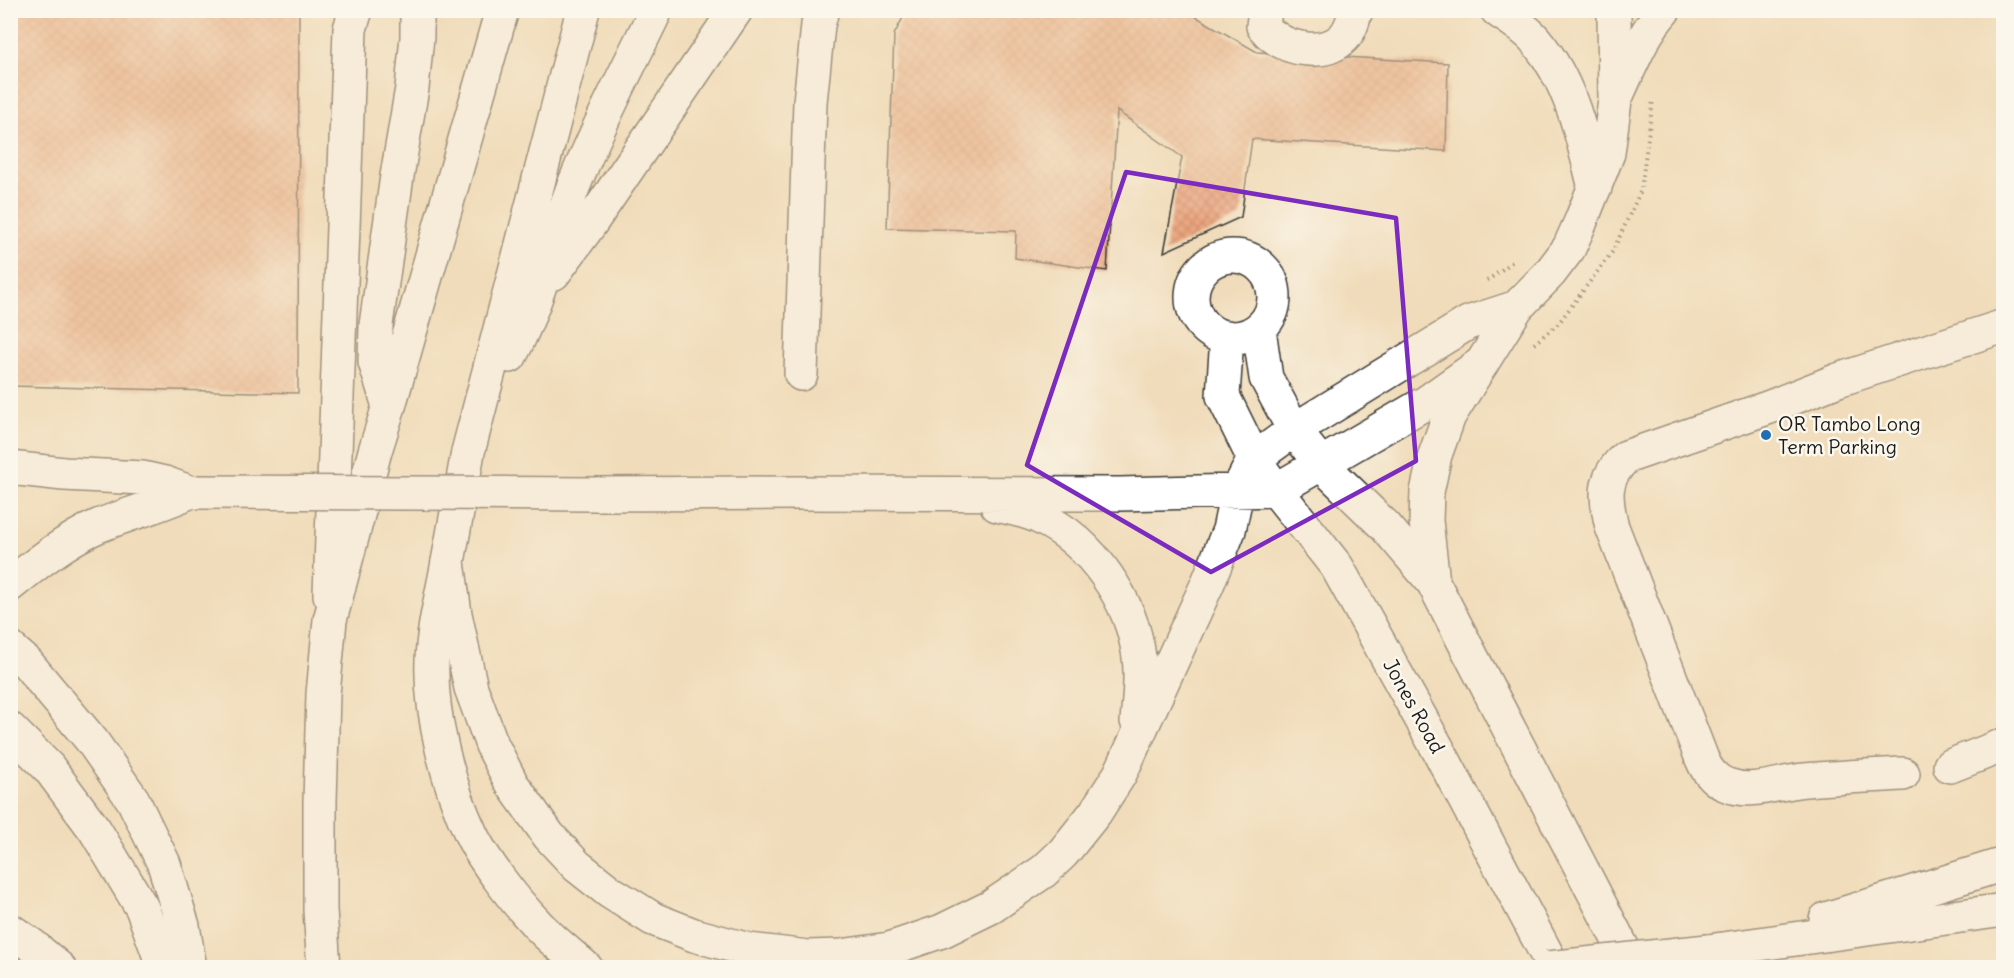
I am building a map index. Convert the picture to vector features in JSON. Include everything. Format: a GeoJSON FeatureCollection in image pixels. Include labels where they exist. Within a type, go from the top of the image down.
{"type":"FeatureCollection","features":[{"type":"Feature","properties":{"kind":"main road"},"geometry":{"type":"LineString","coordinates":[[324,968],[320,910],[322,694],[330,620],[350,29],[356,10]]}},
{"type":"Feature","properties":{"kind":"main road"},"geometry":{"type":"LineString","coordinates":[[389,406],[375,362],[375,325],[412,88],[417,10]]}},
{"type":"Feature","properties":{"kind":"main road"},"geometry":{"type":"LineString","coordinates":[[330,620],[375,450],[502,10]]}},
{"type":"Feature","properties":{"kind":"main road"},"geometry":{"type":"LineString","coordinates":[[583,10],[468,452],[436,623],[432,661],[433,699],[447,769],[471,835],[499,878],[536,923],[586,968]]}},
{"type":"Feature","properties":{"kind":"main road"},"geometry":{"type":"LineString","coordinates":[[479,412],[514,348],[535,300],[578,176],[597,130],[656,10]]}},
{"type":"Feature","properties":{"kind":"main road"},"geometry":{"type":"LineString","coordinates":[[535,300],[588,227],[736,10]]}},
{"type":"Feature","properties":{"kind":"main road"},"geometry":{"type":"LineString","coordinates":[[801,374],[810,102],[818,25],[822,10]]}},
{"type":"Feature","properties":{"kind":"main road"},"geometry":{"type":"LineString","coordinates":[[1265,10],[1263,26],[1273,37],[1294,46],[1322,50],[1341,40],[1352,26],[1356,10]]}},
{"type":"Feature","properties":{"kind":"main road"},"geometry":{"type":"LineString","coordinates":[[1497,10],[1536,41],[1553,64],[1577,115],[1595,188]]}},
{"type":"Feature","properties":{"kind":"main road"},"geometry":{"type":"LineString","coordinates":[[1433,582],[1426,521],[1427,492],[1435,455],[1449,416],[1517,307],[1550,273],[1569,248],[1608,153],[1615,100],[1614,10]]}},
{"type":"Feature","properties":{"kind":"main road"},"geometry":{"type":"LineString","coordinates":[[1615,100],[1655,20],[1664,10]]}},
{"type":"Feature","properties":{"kind":"main road"},"geometry":{"type":"LineString","coordinates":[[1232,255],[1248,258],[1263,268],[1272,282],[1275,299],[1270,316],[1259,329],[1227,348],[1198,319],[1193,303],[1194,286],[1201,270],[1215,260],[1232,255]]}},
{"type":"Feature","properties":{"kind":"main road"},"geometry":{"type":"LineString","coordinates":[[448,562],[463,656],[479,712],[492,745],[512,784],[549,836],[577,866],[610,892],[653,919],[694,935],[749,950],[808,957],[841,956],[889,949],[942,931],[991,907],[1044,871],[1063,853],[1095,813],[1120,774],[1136,741],[1211,574],[1229,530],[1237,492],[1254,459],[1294,430],[1468,322],[1517,307]]}},
{"type":"Feature","properties":{"kind":"main road"},"geometry":{"type":"LineString","coordinates":[[1903,774],[1802,780],[1769,787],[1744,789],[1727,785],[1716,779],[1702,759],[1612,527],[1606,505],[1606,488],[1614,467],[1626,457],[1770,407],[1838,380],[2004,326]]}},
{"type":"Feature","properties":{"kind":"main road"},"geometry":{"type":"LineString","coordinates":[[1259,329],[1266,378],[1294,430],[1321,464],[1386,527],[1433,582],[1633,968]]}},
{"type":"Feature","properties":{"kind":"main road","name":"Jones Road"},"geometry":{"type":"LineString","coordinates":[[1227,348],[1223,396],[1254,459],[1342,575],[1439,750],[1554,968]]}},
{"type":"Feature","properties":{"kind":"main road"},"geometry":{"type":"LineString","coordinates":[[10,468],[64,474],[143,478],[193,492],[949,495],[1276,490],[1427,402],[1482,363]]}},
{"type":"Feature","properties":{"kind":"main road"},"geometry":{"type":"LineString","coordinates":[[10,585],[48,555],[97,527],[193,492]]}},
{"type":"Feature","properties":{"kind":"main road"},"geometry":{"type":"LineString","coordinates":[[949,495],[1028,512],[1042,518],[1078,543],[1098,564],[1124,606],[1139,657],[1140,686],[1136,741]]}},
{"type":"Feature","properties":{"kind":"main road"},"geometry":{"type":"LineString","coordinates":[[10,648],[27,663],[92,741],[133,800],[164,864],[183,926],[190,968]]}},
{"type":"Feature","properties":{"kind":"main road"},"geometry":{"type":"LineString","coordinates":[[10,729],[49,768],[95,830],[142,908],[164,968]]}},
{"type":"Feature","properties":{"kind":"main road"},"geometry":{"type":"LineString","coordinates":[[1950,766],[2004,745]]}},
{"type":"Feature","properties":{"kind":"main road"},"geometry":{"type":"LineString","coordinates":[[1772,941],[1835,915],[2004,864]]}},
{"type":"Feature","properties":{"kind":"main road"},"geometry":{"type":"LineString","coordinates":[[1548,968],[1708,951],[2004,910]]}},
{"type":"Feature","properties":{"kind":"main road"},"geometry":{"type":"LineString","coordinates":[[10,930],[59,968]]}},
{"type":"Feature","properties":{"kind":"path"},"geometry":{"type":"LineString","coordinates":[[1480,285],[1520,255]]}},
{"type":"Feature","properties":{"kind":"highlighted area"},"geometry":{"type":"Polygon","coordinates":[[[1126,172],[1396,218],[1416,461],[1211,572],[1027,465],[1126,172]]]}},
{"type":"Feature","properties":{"kind":"building"},"geometry":{"type":"Polygon","coordinates":[[[10,10],[299,10],[298,393],[10,386],[10,10]]]}},
{"type":"Feature","properties":{"kind":"building"},"geometry":{"type":"Polygon","coordinates":[[[907,10],[1180,10],[1193,15],[1257,52],[1448,63],[1446,151],[1252,139],[1241,217],[1164,252],[1182,157],[1117,111],[1107,271],[1015,258],[1016,231],[887,228],[894,35],[907,10]]]}},
{"type":"Feature","properties":{"kind":"place","name":"OR Tambo Long Term Parking"},"geometry":{"type":"Point","coordinates":[1766,435]}}]}
